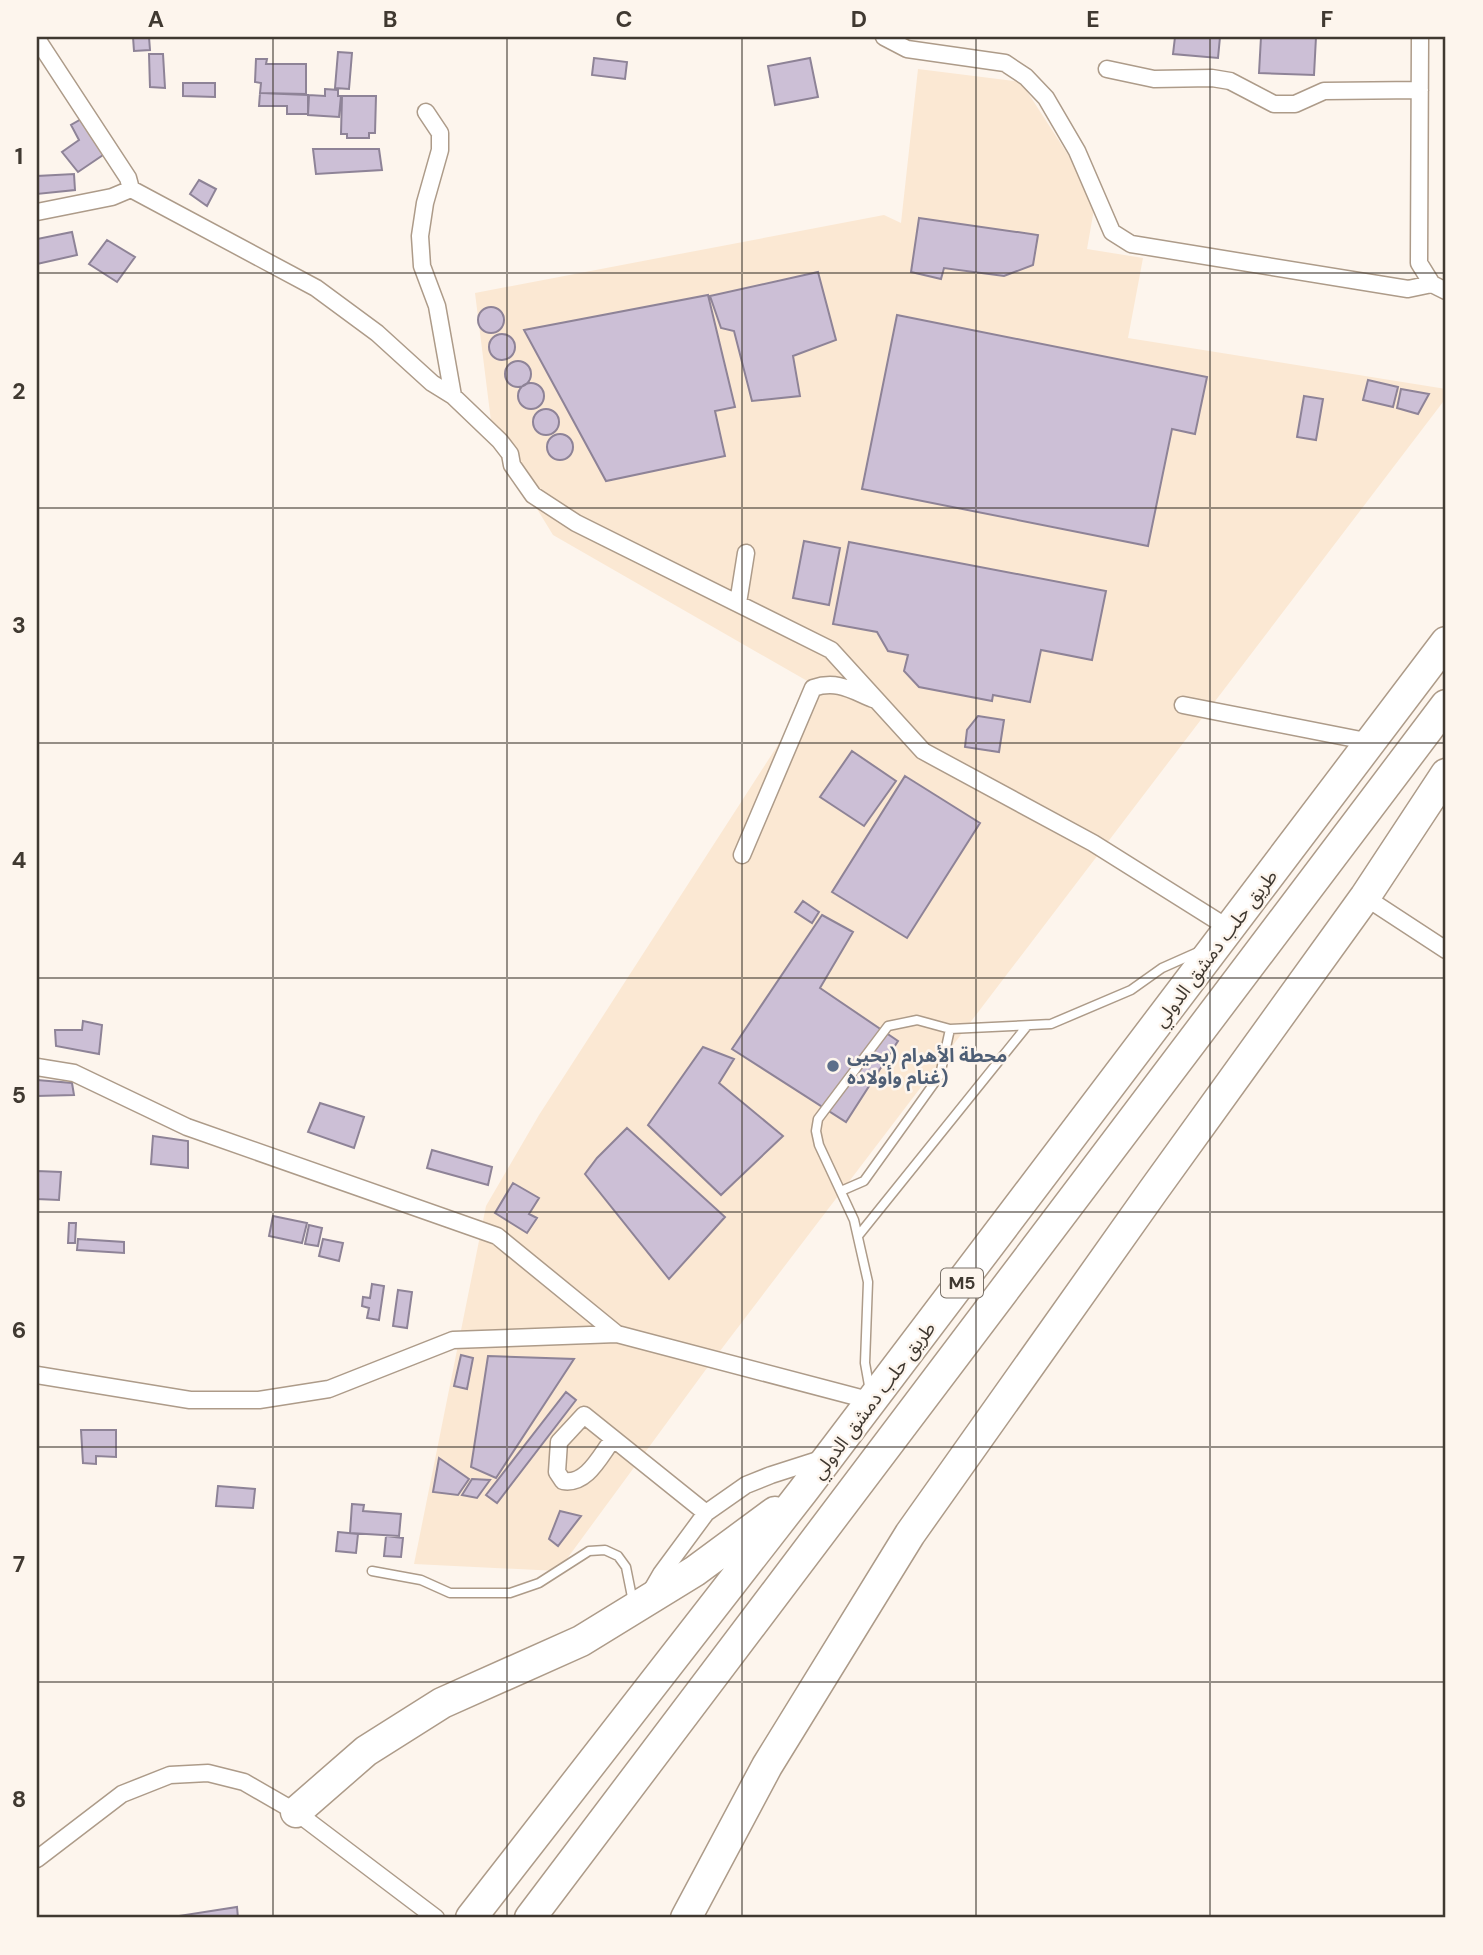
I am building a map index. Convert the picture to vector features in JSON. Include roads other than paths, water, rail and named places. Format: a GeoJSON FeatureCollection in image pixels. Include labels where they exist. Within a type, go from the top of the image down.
{"type":"FeatureCollection","features":[{"type":"Feature","properties":{"kind":"highway","name":"طريق حلب دمشق الدولي"},"geometry":{"type":"LineString","coordinates":[[471,1918],[830,1456],[1446,642]]}},
{"type":"Feature","properties":{"kind":"highway","name":"طريق حلب دمشق الدولي"},"geometry":{"type":"LineString","coordinates":[[530,1918],[1446,705]]}},
{"type":"Feature","properties":{"kind":"highway"},"geometry":{"type":"LineString","coordinates":[[686,1918],[767,1766],[910,1534],[1365,897],[1446,774]]}},
{"type":"Feature","properties":{"kind":"highway"},"geometry":{"type":"LineString","coordinates":[[296,1812],[366,1751],[442,1703],[581,1641],[695,1571],[803,1491]]}},
{"type":"Feature","properties":{"kind":"street"},"geometry":{"type":"LineString","coordinates":[[884,37],[906,49],[1005,63],[1026,77],[1046,98],[1077,151],[1112,232],[1131,244],[1408,289],[1439,287]]}},
{"type":"Feature","properties":{"kind":"street"},"geometry":{"type":"LineString","coordinates":[[1420,37],[1419,263],[1439,287]]}},
{"type":"Feature","properties":{"kind":"street"},"geometry":{"type":"LineString","coordinates":[[37,39],[128,178],[131,189],[316,288],[377,333],[432,383],[453,396],[500,441],[510,454],[512,465],[533,495],[576,523],[831,650],[923,751],[1093,843],[1225,935]]}},
{"type":"Feature","properties":{"kind":"street"},"geometry":{"type":"LineString","coordinates":[[1107,69],[1154,79],[1212,78],[1230,81],[1274,104],[1294,104],[1324,91],[1420,90]]}},
{"type":"Feature","properties":{"kind":"street"},"geometry":{"type":"LineString","coordinates":[[426,112],[440,133],[440,150],[419,236],[422,266],[437,306],[453,396]]}},
{"type":"Feature","properties":{"kind":"street"},"geometry":{"type":"LineString","coordinates":[[37,212],[112,197],[131,189]]}},
{"type":"Feature","properties":{"kind":"street"},"geometry":{"type":"LineString","coordinates":[[738,603],[746,553]]}},
{"type":"Feature","properties":{"kind":"street"},"geometry":{"type":"LineString","coordinates":[[742,855],[813,688],[827,683],[841,686],[878,702]]}},
{"type":"Feature","properties":{"kind":"street"},"geometry":{"type":"LineString","coordinates":[[1182,705],[1371,742]]}},
{"type":"Feature","properties":{"kind":"street"},"geometry":{"type":"LineString","coordinates":[[1365,897],[1446,950]]}},
{"type":"Feature","properties":{"kind":"street"},"geometry":{"type":"LineString","coordinates":[[37,1067],[74,1073],[187,1127],[497,1237],[617,1334]]}},
{"type":"Feature","properties":{"kind":"street"},"geometry":{"type":"LineString","coordinates":[[37,1375],[190,1400],[259,1400],[328,1389],[453,1340],[617,1334],[872,1401]]}},
{"type":"Feature","properties":{"kind":"street"},"geometry":{"type":"LineString","coordinates":[[613,1439],[706,1513]]}},
{"type":"Feature","properties":{"kind":"street"},"geometry":{"type":"LineString","coordinates":[[640,1605],[706,1513],[746,1485],[830,1456]]}},
{"type":"Feature","properties":{"kind":"street"},"geometry":{"type":"LineString","coordinates":[[37,1859],[122,1794],[170,1775],[208,1773],[244,1782],[296,1812],[436,1918]]}},
{"type":"Feature","properties":{"kind":"lane"},"geometry":{"type":"LineString","coordinates":[[872,1401],[865,1363],[868,1282],[854,1220],[819,1145],[816,1131],[818,1119],[888,1026],[917,1020],[950,1029],[1051,1024],[1131,990],[1162,968],[1225,935]]}},
{"type":"Feature","properties":{"kind":"lane"},"geometry":{"type":"LineString","coordinates":[[858,1237],[1027,1026]]}},
{"type":"Feature","properties":{"kind":"lane"},"geometry":{"type":"LineString","coordinates":[[841,1191],[864,1181],[940,1075],[950,1029]]}},
{"type":"Feature","properties":{"kind":"lane"},"geometry":{"type":"LineString","coordinates":[[372,1571],[421,1580],[450,1593],[510,1593],[539,1583],[589,1551],[606,1550],[618,1556],[626,1567],[640,1605]]}},
{"type":"Feature","properties":{"kind":"place","name":"محطة الأهرام (يحيى غنام وأولاده)"},"geometry":{"type":"Point","coordinates":[833,1066]}}]}
